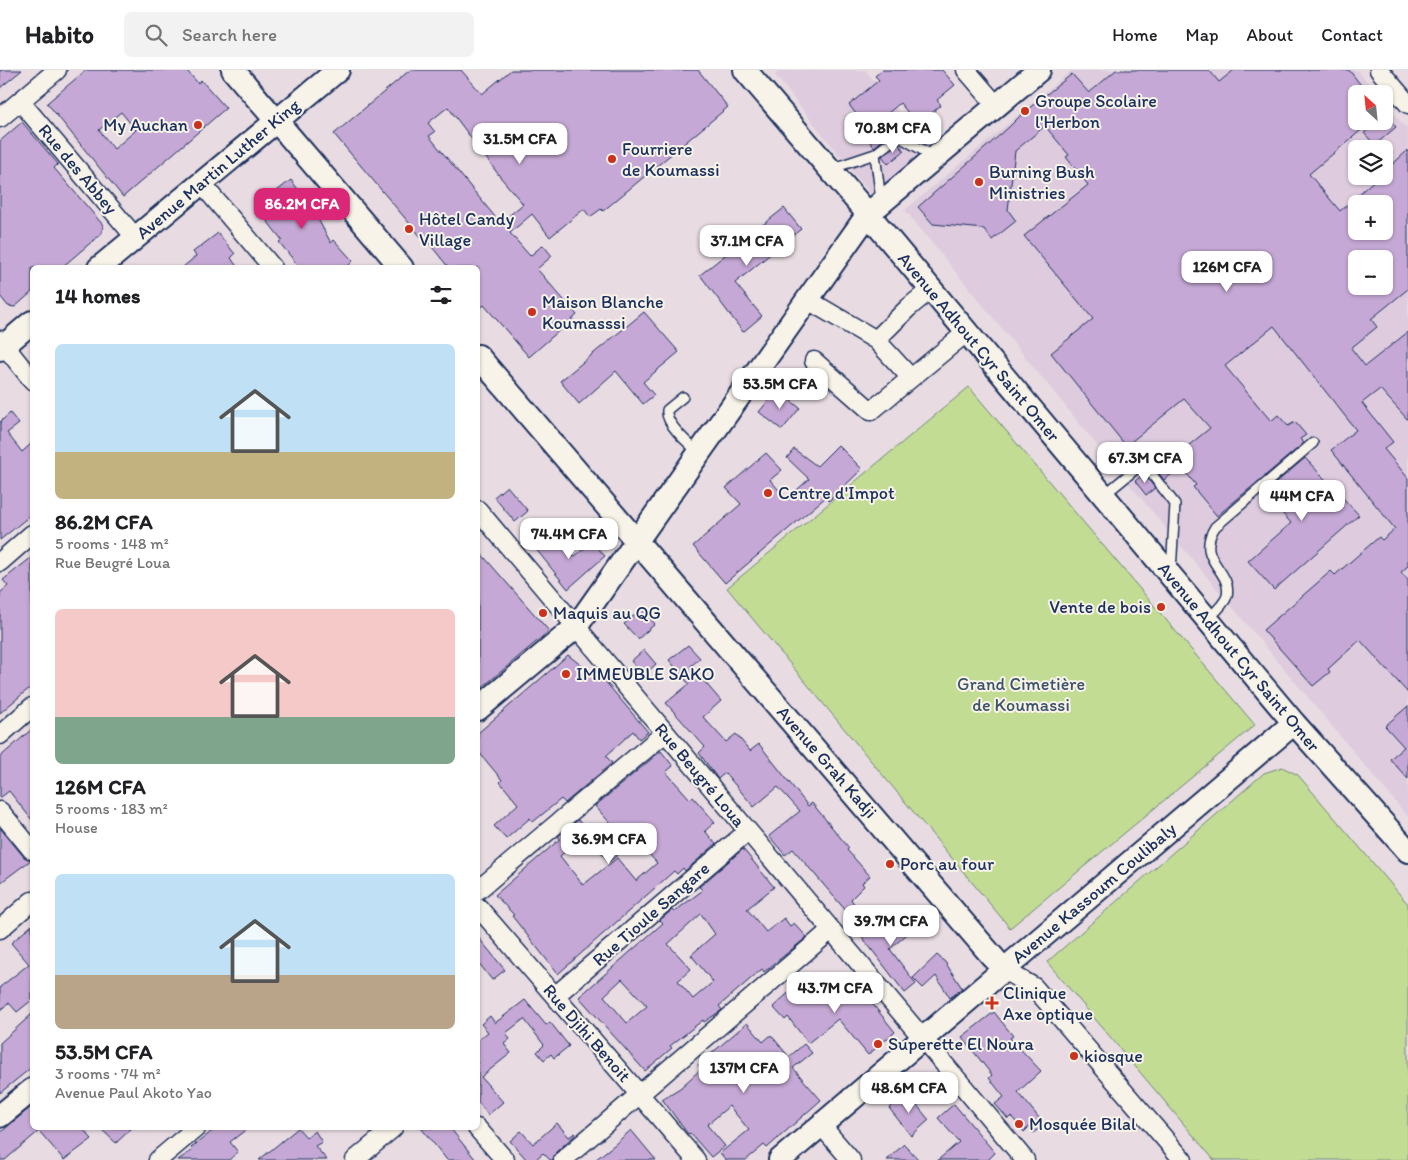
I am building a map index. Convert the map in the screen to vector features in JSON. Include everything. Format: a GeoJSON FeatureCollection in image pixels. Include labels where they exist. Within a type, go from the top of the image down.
{"type":"FeatureCollection","features":[{"type":"Feature","properties":{"kind":"street"},"geometry":{"type":"LineString","coordinates":[[0,118],[57,70]]}},
{"type":"Feature","properties":{"kind":"street"},"geometry":{"type":"LineString","coordinates":[[233,70],[399,265]]}},
{"type":"Feature","properties":{"kind":"street","name":"Avenue Martin Luther King"},"geometry":{"type":"LineString","coordinates":[[102,265],[338,70]]}},
{"type":"Feature","properties":{"kind":"street","name":"Avenue Adhout Cyr Saint Omer"},"geometry":{"type":"LineString","coordinates":[[745,70],[830,169],[875,208],[931,289],[1171,577],[1294,724],[1405,842]]}},
{"type":"Feature","properties":{"kind":"street"},"geometry":{"type":"LineString","coordinates":[[966,70],[997,106]]}},
{"type":"Feature","properties":{"kind":"street"},"geometry":{"type":"LineString","coordinates":[[480,707],[576,627],[875,208],[1039,70]]}},
{"type":"Feature","properties":{"kind":"street"},"geometry":{"type":"LineString","coordinates":[[1379,70],[1408,104]]}},
{"type":"Feature","properties":{"kind":"street","name":"Rue des Abbey"},"geometry":{"type":"LineString","coordinates":[[20,101],[135,237]]}},
{"type":"Feature","properties":{"kind":"street"},"geometry":{"type":"LineString","coordinates":[[201,183],[269,265]]}},
{"type":"Feature","properties":{"kind":"street"},"geometry":{"type":"LineString","coordinates":[[876,340],[908,308],[931,289]]}},
{"type":"Feature","properties":{"kind":"street"},"geometry":{"type":"LineString","coordinates":[[808,300],[876,340],[911,378]]}},
{"type":"Feature","properties":{"kind":"street"},"geometry":{"type":"LineString","coordinates":[[30,323],[1,345],[30,378]]}},
{"type":"Feature","properties":{"kind":"street"},"geometry":{"type":"LineString","coordinates":[[814,361],[871,411],[967,332]]}},
{"type":"Feature","properties":{"kind":"street","name":"Avenue Grah Kadji"},"geometry":{"type":"LineString","coordinates":[[480,358],[1004,970],[1034,986],[1183,1160]]}},
{"type":"Feature","properties":{"kind":"street","name":"Rue Beugré Loua"},"geometry":{"type":"LineString","coordinates":[[480,513],[1025,1160]]}},
{"type":"Feature","properties":{"kind":"street"},"geometry":{"type":"LineString","coordinates":[[0,562],[30,536]]}},
{"type":"Feature","properties":{"kind":"street"},"geometry":{"type":"LineString","coordinates":[[0,735],[30,709]]}},
{"type":"Feature","properties":{"kind":"street","name":"Avenue Kassoum Coulibaly"},"geometry":{"type":"LineString","coordinates":[[780,1160],[1004,970],[1066,914],[1294,724]]}},
{"type":"Feature","properties":{"kind":"street"},"geometry":{"type":"LineString","coordinates":[[480,888],[665,733]]}},
{"type":"Feature","properties":{"kind":"street"},"geometry":{"type":"LineString","coordinates":[[0,811],[30,848]]}},
{"type":"Feature","properties":{"kind":"street","name":"Rue Tioule Sangare"},"geometry":{"type":"LineString","coordinates":[[555,996],[748,831]]}},
{"type":"Feature","properties":{"kind":"street"},"geometry":{"type":"LineString","coordinates":[[0,929],[30,903]]}},
{"type":"Feature","properties":{"kind":"street","name":"Rue Djihi Benoit"},"geometry":{"type":"LineString","coordinates":[[480,909],[696,1160]]}},
{"type":"Feature","properties":{"kind":"street"},"geometry":{"type":"LineString","coordinates":[[563,1160],[831,930]]}},
{"type":"Feature","properties":{"kind":"street"},"geometry":{"type":"LineString","coordinates":[[0,1116],[30,1092]]}},
{"type":"Feature","properties":{"kind":"street"},"geometry":{"type":"LineString","coordinates":[[821,1125],[851,1160]]}},
{"type":"Feature","properties":{"kind":"street"},"geometry":{"type":"LineString","coordinates":[[158,1160],[194,1130]]}},
{"type":"Feature","properties":{"kind":"street"},"geometry":{"type":"LineString","coordinates":[[355,1160],[390,1130]]}},
{"type":"Feature","properties":{"kind":"street"},"geometry":{"type":"LineString","coordinates":[[479,1130],[505,1160]]}},
{"type":"Feature","properties":{"kind":"lane"},"geometry":{"type":"LineString","coordinates":[[830,169],[875,154],[898,136],[936,158]]}},
{"type":"Feature","properties":{"kind":"lane"},"geometry":{"type":"LineString","coordinates":[[875,154],[875,208]]}},
{"type":"Feature","properties":{"kind":"lane"},"geometry":{"type":"LineString","coordinates":[[683,397],[667,410],[667,415],[682,438],[701,454]]}},
{"type":"Feature","properties":{"kind":"lane"},"geometry":{"type":"LineString","coordinates":[[1207,620],[1224,602],[1227,594],[1225,581],[1208,549],[1209,537],[1215,527],[1313,443]]}},
{"type":"Feature","properties":{"kind":"lane"},"geometry":{"type":"LineString","coordinates":[[1103,495],[1143,463],[1174,504],[1171,577]]}},
{"type":"Feature","properties":{"kind":"shaded area"},"geometry":{"type":"Polygon","coordinates":[[[781,70],[865,70],[915,132],[926,125],[940,142],[872,196],[775,75],[781,70]]]}},
{"type":"Feature","properties":{"kind":"shaded area"},"geometry":{"type":"Polygon","coordinates":[[[1072,70],[1357,70],[1370,85],[1348,85],[1348,130],[1393,130],[1393,112],[1408,130],[1408,817],[1114,466],[905,210],[1072,70]]]}},
{"type":"Feature","properties":{"kind":"green space","name":"Grand Cimetière de Koumassi"},"geometry":{"type":"Polygon","coordinates":[[[969,387],[1255,725],[1010,928],[727,588],[969,387]]]}},
{"type":"Feature","properties":{"kind":"green space"},"geometry":{"type":"Polygon","coordinates":[[[1282,767],[1298,775],[1408,904],[1408,1160],[1214,1160],[1047,962],[1264,773],[1282,767]]]}},
{"type":"Feature","properties":{"kind":"building"},"geometry":{"type":"Polygon","coordinates":[[[0,70],[22,70],[0,88],[0,70]]]}},
{"type":"Feature","properties":{"kind":"building"},"geometry":{"type":"Polygon","coordinates":[[[86,70],[186,70],[198,83],[201,80],[226,108],[123,197],[47,103],[86,70]],[[121,112],[99,130],[114,149],[136,130],[121,112]]]}},
{"type":"Feature","properties":{"kind":"building"},"geometry":{"type":"Polygon","coordinates":[[[410,70],[461,70],[482,94],[511,70],[698,70],[728,107],[603,211],[601,209],[590,217],[584,209],[550,237],[532,214],[510,233],[530,256],[543,245],[552,256],[537,269],[577,315],[529,357],[484,305],[480,308],[480,265],[447,265],[428,242],[426,243],[334,134],[410,70]],[[448,107],[428,123],[435,132],[429,136],[500,223],[523,204],[501,178],[448,107]]]}},
{"type":"Feature","properties":{"kind":"building"},"geometry":{"type":"Polygon","coordinates":[[[882,70],[942,70],[955,85],[937,100],[941,105],[918,125],[900,103],[880,120],[891,134],[874,147],[863,133],[868,129],[849,105],[879,80],[875,76],[882,70]]]}},
{"type":"Feature","properties":{"kind":"building"},"geometry":{"type":"Polygon","coordinates":[[[1116,70],[1209,70],[1219,82],[1234,70],[1349,70],[1361,85],[1348,85],[1348,130],[1361,130],[1309,174],[1340,211],[1348,204],[1348,240],[1393,240],[1393,195],[1358,195],[1369,185],[1393,185],[1393,164],[1408,150],[1408,289],[1371,319],[1377,327],[1351,348],[1365,366],[1408,332],[1408,420],[1380,389],[1362,403],[1393,442],[1384,449],[1408,478],[1408,566],[1401,572],[1408,580],[1408,693],[1360,640],[1328,669],[1330,672],[1313,686],[1263,630],[1331,571],[1335,575],[1379,537],[1382,540],[1395,529],[1331,450],[1356,430],[1274,326],[1225,366],[1271,421],[1278,415],[1288,426],[1295,422],[1306,435],[1300,439],[1304,443],[1217,516],[1193,487],[1196,485],[1181,467],[1164,480],[1153,466],[1170,453],[1167,450],[1177,443],[1183,450],[1210,428],[1184,399],[1126,446],[1051,353],[1093,319],[1024,236],[1088,185],[1066,157],[1069,155],[1045,126],[1015,151],[1008,210],[1016,221],[992,240],[984,229],[933,224],[918,207],[1023,113],[1072,74],[1089,93],[1116,70]]]}},
{"type":"Feature","properties":{"kind":"building"},"geometry":{"type":"Polygon","coordinates":[[[22,122],[58,164],[54,168],[103,225],[102,233],[65,265],[30,265],[30,294],[15,307],[8,306],[0,296],[0,141],[22,122]]]}},
{"type":"Feature","properties":{"kind":"building"},"geometry":{"type":"Polygon","coordinates":[[[1368,130],[1392,130],[1381,140],[1370,140],[1364,133],[1368,130]]]}},
{"type":"Feature","properties":{"kind":"building"},"geometry":{"type":"Polygon","coordinates":[[[899,144],[904,151],[888,164],[882,156],[899,144]]]}},
{"type":"Feature","properties":{"kind":"building"},"geometry":{"type":"Polygon","coordinates":[[[291,180],[320,218],[318,219],[331,243],[334,240],[353,261],[349,265],[298,265],[279,242],[282,240],[256,207],[291,180]]]}},
{"type":"Feature","properties":{"kind":"building"},"geometry":{"type":"Polygon","coordinates":[[[784,208],[801,229],[735,283],[762,316],[743,332],[700,275],[784,208]]]}},
{"type":"Feature","properties":{"kind":"building"},"geometry":{"type":"Polygon","coordinates":[[[218,233],[235,254],[231,258],[236,265],[186,265],[196,256],[193,252],[218,233]]]}},
{"type":"Feature","properties":{"kind":"building"},"geometry":{"type":"Polygon","coordinates":[[[644,312],[679,352],[643,382],[654,395],[643,404],[616,371],[579,404],[560,381],[644,312]]]}},
{"type":"Feature","properties":{"kind":"building"},"geometry":{"type":"Polygon","coordinates":[[[777,390],[800,408],[782,430],[759,412],[777,390]]]}},
{"type":"Feature","properties":{"kind":"building"},"geometry":{"type":"Polygon","coordinates":[[[10,413],[19,424],[7,433],[22,452],[30,445],[30,516],[0,540],[0,422],[10,413]]]}},
{"type":"Feature","properties":{"kind":"building"},"geometry":{"type":"Polygon","coordinates":[[[838,445],[862,469],[829,501],[826,497],[725,583],[693,546],[741,504],[726,488],[766,453],[782,470],[770,480],[787,499],[809,479],[787,458],[794,449],[817,466],[838,445]]]}},
{"type":"Feature","properties":{"kind":"building"},"geometry":{"type":"Polygon","coordinates":[[[1305,458],[1359,515],[1274,590],[1248,561],[1291,523],[1264,493],[1305,458]]]}},
{"type":"Feature","properties":{"kind":"building"},"geometry":{"type":"Polygon","coordinates":[[[1144,474],[1155,488],[1146,495],[1135,481],[1144,474]]]}},
{"type":"Feature","properties":{"kind":"building"},"geometry":{"type":"Polygon","coordinates":[[[507,486],[528,511],[515,522],[494,497],[507,486]]]}},
{"type":"Feature","properties":{"kind":"building"},"geometry":{"type":"Polygon","coordinates":[[[552,533],[574,557],[592,542],[605,556],[568,589],[535,548],[552,533]]]}},
{"type":"Feature","properties":{"kind":"building"},"geometry":{"type":"Polygon","coordinates":[[[480,552],[549,631],[480,689],[480,552]]]}},
{"type":"Feature","properties":{"kind":"building"},"geometry":{"type":"Polygon","coordinates":[[[30,559],[30,688],[0,713],[0,593],[8,586],[3,580],[30,559]]]}},
{"type":"Feature","properties":{"kind":"building"},"geometry":{"type":"Polygon","coordinates":[[[642,609],[655,624],[638,639],[624,624],[642,609]]]}},
{"type":"Feature","properties":{"kind":"building"},"geometry":{"type":"Polygon","coordinates":[[[688,645],[700,658],[691,666],[721,701],[703,717],[726,742],[736,734],[750,751],[759,744],[808,806],[812,803],[849,848],[847,850],[870,876],[862,883],[864,886],[851,899],[865,922],[859,926],[793,849],[785,855],[769,836],[800,811],[778,787],[754,807],[725,773],[718,779],[699,753],[705,747],[666,703],[689,684],[669,660],[688,645]]]}},
{"type":"Feature","properties":{"kind":"building"},"geometry":{"type":"Polygon","coordinates":[[[644,650],[656,664],[643,676],[631,661],[644,650]]]}},
{"type":"Feature","properties":{"kind":"building"},"geometry":{"type":"Polygon","coordinates":[[[568,655],[596,677],[599,674],[648,732],[639,739],[633,731],[606,756],[612,763],[565,803],[561,799],[533,822],[530,818],[506,839],[494,826],[518,804],[500,782],[502,780],[480,753],[480,731],[568,655]]]}},
{"type":"Feature","properties":{"kind":"building"},"geometry":{"type":"Polygon","coordinates":[[[1408,706],[1408,779],[1390,759],[1404,747],[1385,726],[1408,706]]]}},
{"type":"Feature","properties":{"kind":"building"},"geometry":{"type":"Polygon","coordinates":[[[30,731],[30,817],[9,791],[0,798],[0,757],[30,731]]]}},
{"type":"Feature","properties":{"kind":"building"},"geometry":{"type":"Polygon","coordinates":[[[661,751],[673,766],[666,772],[690,799],[693,797],[715,822],[705,831],[716,844],[685,871],[683,868],[677,874],[674,871],[558,974],[512,916],[514,915],[495,895],[560,839],[558,836],[578,820],[588,832],[560,856],[583,885],[617,858],[636,881],[657,863],[636,840],[609,862],[591,840],[611,824],[595,806],[661,751]]]}},
{"type":"Feature","properties":{"kind":"building"},"geometry":{"type":"Polygon","coordinates":[[[0,828],[24,857],[30,861],[0,883],[0,828]]]}},
{"type":"Feature","properties":{"kind":"building"},"geometry":{"type":"Polygon","coordinates":[[[743,849],[774,887],[747,909],[766,932],[784,918],[790,926],[794,923],[807,937],[764,972],[762,969],[719,1006],[722,1010],[704,1022],[703,1020],[670,1046],[672,1048],[645,1071],[579,997],[663,923],[660,920],[703,890],[699,887],[743,849]],[[701,914],[668,944],[691,969],[678,981],[693,999],[713,982],[691,955],[715,934],[701,914]],[[622,979],[604,996],[627,1023],[647,1006],[622,979]]]}},
{"type":"Feature","properties":{"kind":"building"},"geometry":{"type":"Polygon","coordinates":[[[899,910],[914,928],[890,949],[916,984],[905,993],[862,937],[899,910]]]}},
{"type":"Feature","properties":{"kind":"building"},"geometry":{"type":"Polygon","coordinates":[[[30,927],[30,1002],[17,1012],[9,1003],[0,1010],[0,987],[29,964],[11,943],[30,927]]]}},
{"type":"Feature","properties":{"kind":"building"},"geometry":{"type":"Polygon","coordinates":[[[480,939],[505,970],[492,980],[480,965],[480,939]]]}},
{"type":"Feature","properties":{"kind":"building"},"geometry":{"type":"Polygon","coordinates":[[[937,955],[945,962],[962,988],[950,998],[936,976],[923,988],[913,978],[937,955]]]}},
{"type":"Feature","properties":{"kind":"building"},"geometry":{"type":"Polygon","coordinates":[[[842,978],[856,998],[863,992],[895,1032],[868,1055],[838,1019],[808,1043],[788,1017],[785,1020],[773,1007],[797,985],[807,994],[814,987],[820,994],[842,978]]]}},
{"type":"Feature","properties":{"kind":"building"},"geometry":{"type":"Polygon","coordinates":[[[525,1000],[546,1025],[550,1022],[569,1046],[554,1058],[551,1054],[544,1060],[537,1052],[544,1045],[524,1019],[506,1033],[510,1039],[504,1044],[511,1053],[481,1077],[503,1102],[488,1115],[480,1105],[480,1038],[488,1032],[481,1024],[490,1016],[495,1023],[525,1000]]]}},
{"type":"Feature","properties":{"kind":"building"},"geometry":{"type":"Polygon","coordinates":[[[994,1012],[1013,1036],[1010,1038],[1041,1071],[1018,1092],[1044,1124],[1034,1133],[1029,1127],[1024,1132],[1011,1116],[1008,1119],[995,1104],[1004,1097],[989,1078],[992,1075],[962,1037],[994,1012]]]}},
{"type":"Feature","properties":{"kind":"building"},"geometry":{"type":"Polygon","coordinates":[[[30,1016],[30,1069],[0,1093],[0,1043],[30,1016]]]}},
{"type":"Feature","properties":{"kind":"building"},"geometry":{"type":"Polygon","coordinates":[[[747,1023],[763,1042],[771,1035],[789,1057],[804,1044],[812,1053],[793,1068],[821,1100],[767,1148],[764,1145],[746,1160],[726,1160],[720,1153],[749,1130],[729,1106],[707,1125],[725,1146],[711,1157],[690,1133],[688,1134],[662,1099],[680,1088],[701,1069],[698,1065],[747,1023]]]}},
{"type":"Feature","properties":{"kind":"building"},"geometry":{"type":"Polygon","coordinates":[[[907,1093],[929,1120],[911,1136],[889,1108],[907,1093]]]}},
{"type":"Feature","properties":{"kind":"building"},"geometry":{"type":"Polygon","coordinates":[[[954,1104],[995,1153],[988,1160],[938,1160],[959,1142],[938,1118],[954,1104]]]}},
{"type":"Feature","properties":{"kind":"building"},"geometry":{"type":"Polygon","coordinates":[[[30,1108],[30,1130],[84,1130],[92,1139],[64,1160],[39,1131],[5,1160],[0,1160],[0,1133],[30,1108]]]}},
{"type":"Feature","properties":{"kind":"building"},"geometry":{"type":"Polygon","coordinates":[[[557,1123],[569,1137],[576,1134],[556,1152],[553,1160],[550,1160],[543,1153],[535,1160],[527,1160],[510,1141],[521,1131],[533,1144],[557,1123]]]}},
{"type":"Feature","properties":{"kind":"building"},"geometry":{"type":"Polygon","coordinates":[[[102,1130],[130,1130],[116,1143],[102,1130]]]}},
{"type":"Feature","properties":{"kind":"building"},"geometry":{"type":"Polygon","coordinates":[[[214,1130],[245,1130],[230,1142],[238,1152],[229,1160],[178,1160],[193,1150],[191,1148],[214,1130]]]}},
{"type":"Feature","properties":{"kind":"building"},"geometry":{"type":"Polygon","coordinates":[[[296,1130],[300,1130],[306,1137],[315,1131],[322,1142],[315,1146],[327,1160],[259,1160],[296,1130]]]}},
{"type":"Feature","properties":{"kind":"building"},"geometry":{"type":"Polygon","coordinates":[[[423,1130],[452,1130],[476,1160],[447,1160],[423,1130]]]}},
{"type":"Feature","properties":{"kind":"building"},"geometry":{"type":"Polygon","coordinates":[[[631,1130],[656,1160],[595,1160],[614,1145],[631,1130]]]}},
{"type":"Feature","properties":{"kind":"building"},"geometry":{"type":"Polygon","coordinates":[[[904,1144],[919,1160],[887,1160],[904,1144]]]}},
{"type":"Feature","properties":{"kind":"place","name":"Groupe Scolaire l'Herbon"},"geometry":{"type":"Point","coordinates":[1025,111]}},
{"type":"Feature","properties":{"kind":"place","name":"My Auchan"},"geometry":{"type":"Point","coordinates":[198,125]}},
{"type":"Feature","properties":{"kind":"place","name":"Fourriere de Koumassi"},"geometry":{"type":"Point","coordinates":[612,159]}},
{"type":"Feature","properties":{"kind":"place","name":"Burning Bush Ministries"},"geometry":{"type":"Point","coordinates":[979,182]}},
{"type":"Feature","properties":{"kind":"place","name":"Hôtel Candy Village"},"geometry":{"type":"Point","coordinates":[409,229]}},
{"type":"Feature","properties":{"kind":"place","name":"Maison Blanche Koumasssi"},"geometry":{"type":"Point","coordinates":[532,312]}},
{"type":"Feature","properties":{"kind":"place","name":"Centre d'Impot"},"geometry":{"type":"Point","coordinates":[768,493]}},
{"type":"Feature","properties":{"kind":"place","name":"Vente de bois"},"geometry":{"type":"Point","coordinates":[1161,607]}},
{"type":"Feature","properties":{"kind":"place","name":"Maquis au QG"},"geometry":{"type":"Point","coordinates":[543,613]}},
{"type":"Feature","properties":{"kind":"place","name":"IMMEUBLE SAKO"},"geometry":{"type":"Point","coordinates":[566,674]}},
{"type":"Feature","properties":{"kind":"place","name":"Porc au four"},"geometry":{"type":"Point","coordinates":[890,864]}},
{"type":"Feature","properties":{"kind":"place","name":"Clinique Axe optique"},"geometry":{"type":"Point","coordinates":[992,1003]}},
{"type":"Feature","properties":{"kind":"place","name":"Superette El Noura"},"geometry":{"type":"Point","coordinates":[878,1044]}},
{"type":"Feature","properties":{"kind":"place","name":"kiosque"},"geometry":{"type":"Point","coordinates":[1074,1056]}},
{"type":"Feature","properties":{"kind":"place","name":"Mosquée Bilal"},"geometry":{"type":"Point","coordinates":[1019,1124]}}]}
